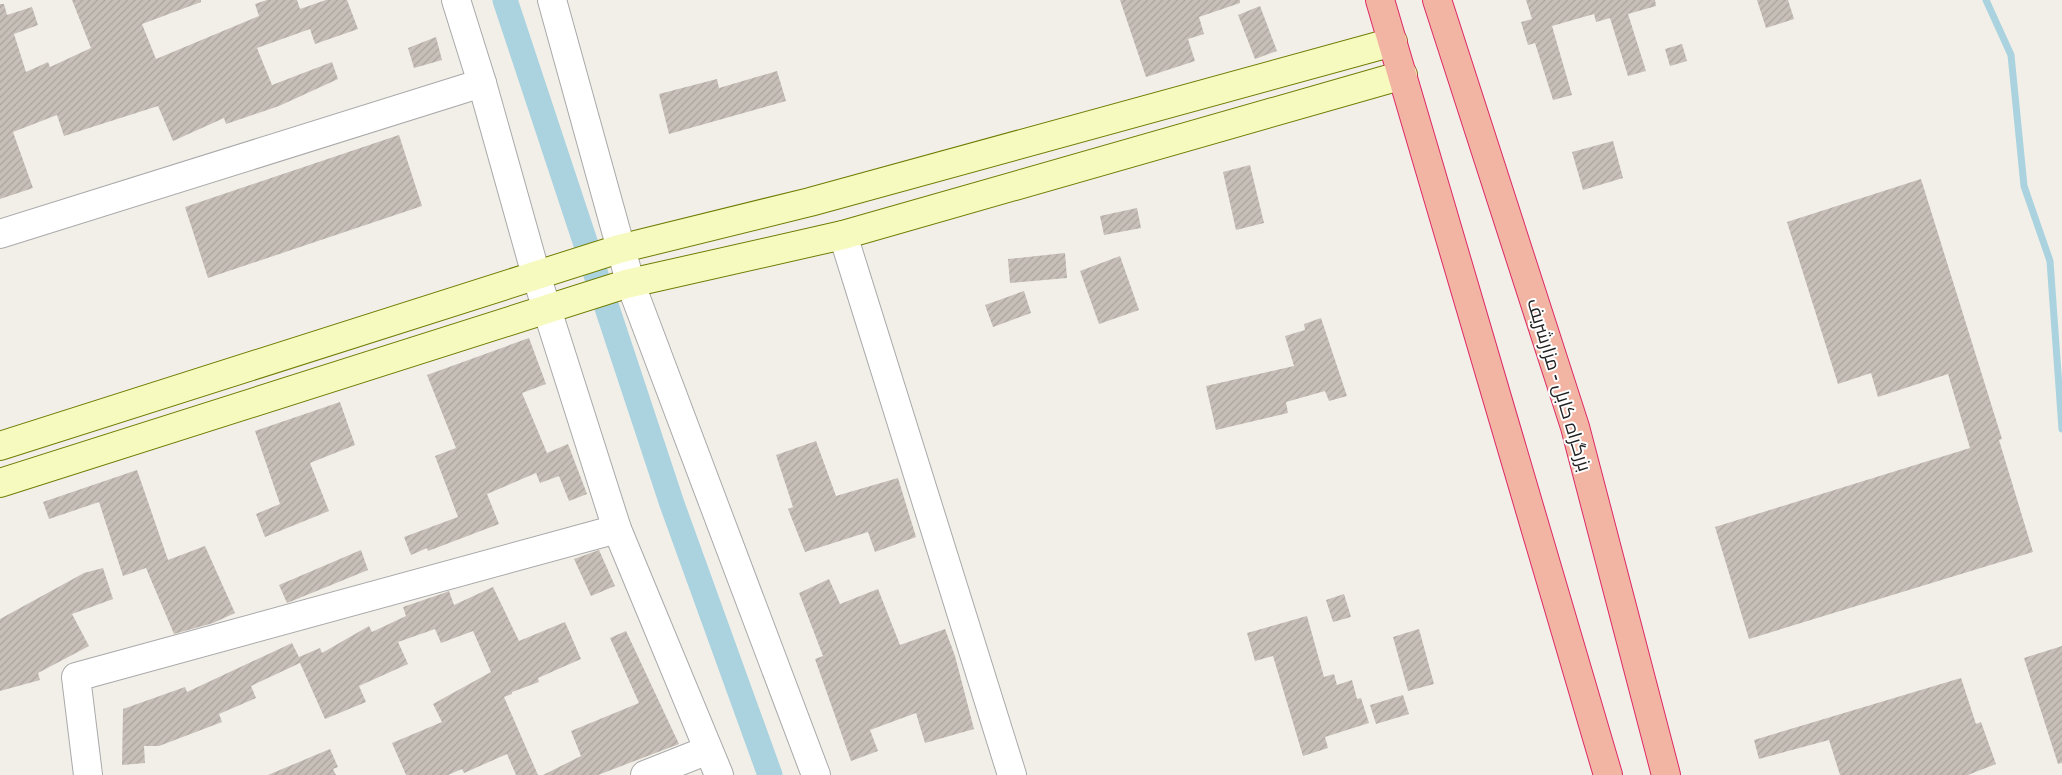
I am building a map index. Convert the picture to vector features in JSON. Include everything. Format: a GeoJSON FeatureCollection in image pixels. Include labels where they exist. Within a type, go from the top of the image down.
{"type":"FeatureCollection","features":[{"type":"Feature","properties":{"kind":"highway"},"geometry":{"type":"LineString","coordinates":[[1380,0],[1608,775]]}},
{"type":"Feature","properties":{"kind":"highway","name":"بزرگراه کابل - مزارشریف"},"geometry":{"type":"LineString","coordinates":[[1437,0],[1575,427],[1666,775]]}},
{"type":"Feature","properties":{"kind":"main road"},"geometry":{"type":"LineString","coordinates":[[0,446],[615,251],[810,202],[1392,42]]}},
{"type":"Feature","properties":{"kind":"main road"},"geometry":{"type":"LineString","coordinates":[[0,482],[628,284],[843,235],[1403,76]]}},
{"type":"Feature","properties":{"kind":"street"},"geometry":{"type":"LineString","coordinates":[[456,0],[538,275],[551,309],[618,529],[719,775]]}},
{"type":"Feature","properties":{"kind":"street"},"geometry":{"type":"LineString","coordinates":[[552,0],[615,251],[816,775]]}},
{"type":"Feature","properties":{"kind":"street"},"geometry":{"type":"LineString","coordinates":[[0,234],[482,83]]}},
{"type":"Feature","properties":{"kind":"street"},"geometry":{"type":"LineString","coordinates":[[843,235],[1012,775]]}},
{"type":"Feature","properties":{"kind":"street"},"geometry":{"type":"LineString","coordinates":[[88,775],[76,677],[618,529]]}},
{"type":"Feature","properties":{"kind":"street"},"geometry":{"type":"LineString","coordinates":[[645,775],[708,750]]}},
{"type":"Feature","properties":{"kind":"building"},"geometry":{"type":"Polygon","coordinates":[[[72,0],[201,0],[201,2],[142,24],[156,59],[259,16],[255,4],[267,0],[297,0],[300,9],[326,0],[347,0],[358,29],[315,44],[310,29],[257,48],[272,85],[332,62],[338,79],[279,106],[226,124],[224,118],[173,141],[158,106],[64,136],[57,115],[13,132],[33,188],[0,199],[0,4],[4,4],[7,15],[32,7],[38,25],[14,34],[26,72],[48,62],[50,67],[91,48],[72,0]]]}},
{"type":"Feature","properties":{"kind":"building"},"geometry":{"type":"Polygon","coordinates":[[[1120,0],[1240,0],[1240,3],[1199,17],[1204,34],[1188,39],[1195,61],[1146,77],[1120,0]]]}},
{"type":"Feature","properties":{"kind":"building"},"geometry":{"type":"Polygon","coordinates":[[[1526,0],[1655,0],[1656,6],[1628,14],[1646,71],[1628,76],[1610,18],[1596,22],[1594,14],[1552,26],[1572,95],[1553,100],[1535,43],[1528,45],[1521,22],[1532,19],[1526,0]]]}},
{"type":"Feature","properties":{"kind":"building"},"geometry":{"type":"Polygon","coordinates":[[[1757,0],[1788,0],[1794,19],[1766,28],[1757,0]]]}},
{"type":"Feature","properties":{"kind":"building"},"geometry":{"type":"Polygon","coordinates":[[[1260,6],[1277,51],[1255,59],[1238,15],[1260,6]]]}},
{"type":"Feature","properties":{"kind":"building"},"geometry":{"type":"Polygon","coordinates":[[[436,37],[442,60],[414,68],[408,48],[436,37]]]}},
{"type":"Feature","properties":{"kind":"building"},"geometry":{"type":"Polygon","coordinates":[[[1682,44],[1687,61],[1670,66],[1665,49],[1682,44]]]}},
{"type":"Feature","properties":{"kind":"building"},"geometry":{"type":"Polygon","coordinates":[[[777,71],[786,101],[669,134],[659,94],[717,79],[719,88],[777,71]]]}},
{"type":"Feature","properties":{"kind":"building"},"geometry":{"type":"Polygon","coordinates":[[[399,135],[422,206],[208,278],[185,207],[399,135]]]}},
{"type":"Feature","properties":{"kind":"building"},"geometry":{"type":"Polygon","coordinates":[[[1613,141],[1623,178],[1583,190],[1572,152],[1613,141]]]}},
{"type":"Feature","properties":{"kind":"building"},"geometry":{"type":"Polygon","coordinates":[[[1250,165],[1264,223],[1236,230],[1223,172],[1250,165]]]}},
{"type":"Feature","properties":{"kind":"building"},"geometry":{"type":"Polygon","coordinates":[[[1921,179],[2002,439],[1999,440],[2033,552],[1749,639],[1715,527],[1970,448],[1948,374],[1878,397],[1871,373],[1838,384],[1787,222],[1921,179]]]}},
{"type":"Feature","properties":{"kind":"building"},"geometry":{"type":"Polygon","coordinates":[[[1137,208],[1141,228],[1104,235],[1100,216],[1137,208]]]}},
{"type":"Feature","properties":{"kind":"building"},"geometry":{"type":"Polygon","coordinates":[[[1065,253],[1067,278],[1010,283],[1008,259],[1065,253]]]}},
{"type":"Feature","properties":{"kind":"building"},"geometry":{"type":"Polygon","coordinates":[[[1120,256],[1139,310],[1099,324],[1080,271],[1120,256]]]}},
{"type":"Feature","properties":{"kind":"building"},"geometry":{"type":"Polygon","coordinates":[[[1024,291],[1031,313],[993,327],[985,305],[1024,291]]]}},
{"type":"Feature","properties":{"kind":"building"},"geometry":{"type":"Polygon","coordinates":[[[1321,318],[1347,396],[1329,401],[1325,391],[1286,402],[1288,413],[1216,430],[1206,386],[1294,366],[1285,336],[1305,330],[1304,324],[1321,318]]]}},
{"type":"Feature","properties":{"kind":"building"},"geometry":{"type":"Polygon","coordinates":[[[529,338],[546,384],[522,393],[547,453],[568,444],[587,494],[569,501],[559,476],[540,483],[536,473],[487,494],[499,524],[428,551],[427,548],[411,555],[404,537],[458,517],[435,456],[456,448],[427,375],[529,338]]]}},
{"type":"Feature","properties":{"kind":"building"},"geometry":{"type":"Polygon","coordinates":[[[340,402],[355,445],[310,463],[329,511],[265,537],[256,514],[280,504],[255,431],[340,402]]]}},
{"type":"Feature","properties":{"kind":"building"},"geometry":{"type":"Polygon","coordinates":[[[816,441],[836,496],[898,478],[916,537],[875,552],[868,532],[805,552],[788,509],[793,507],[776,455],[816,441]]]}},
{"type":"Feature","properties":{"kind":"building"},"geometry":{"type":"Polygon","coordinates":[[[137,470],[168,560],[205,546],[235,613],[213,623],[174,634],[146,568],[123,576],[99,502],[49,519],[43,502],[137,470]]]}},
{"type":"Feature","properties":{"kind":"building"},"geometry":{"type":"Polygon","coordinates":[[[361,550],[368,570],[287,603],[279,585],[361,550]]]}},
{"type":"Feature","properties":{"kind":"building"},"geometry":{"type":"Polygon","coordinates":[[[599,550],[615,586],[591,596],[574,559],[599,550]]]}},
{"type":"Feature","properties":{"kind":"building"},"geometry":{"type":"Polygon","coordinates":[[[103,568],[113,599],[72,614],[89,646],[38,673],[40,680],[0,691],[0,619],[84,573],[103,568]]]}},
{"type":"Feature","properties":{"kind":"building"},"geometry":{"type":"Polygon","coordinates":[[[829,579],[840,604],[878,589],[900,645],[945,629],[955,656],[974,729],[925,743],[916,713],[870,730],[878,751],[851,761],[815,659],[823,656],[799,593],[829,579]]]}},
{"type":"Feature","properties":{"kind":"building"},"geometry":{"type":"Polygon","coordinates":[[[493,587],[519,641],[565,622],[581,659],[538,678],[539,682],[504,697],[538,775],[516,775],[507,754],[464,773],[462,769],[448,775],[406,775],[392,743],[442,722],[433,704],[491,672],[473,631],[441,643],[435,629],[398,642],[408,664],[359,686],[366,702],[325,719],[300,663],[251,686],[256,698],[219,714],[222,722],[159,746],[144,746],[145,763],[122,765],[123,709],[185,687],[187,692],[292,643],[299,657],[320,648],[322,653],[369,626],[372,632],[406,616],[403,607],[449,591],[454,605],[493,587]]]}},
{"type":"Feature","properties":{"kind":"building"},"geometry":{"type":"Polygon","coordinates":[[[1344,594],[1351,617],[1333,622],[1326,600],[1344,594]]]}},
{"type":"Feature","properties":{"kind":"building"},"geometry":{"type":"Polygon","coordinates":[[[1307,616],[1324,677],[1334,674],[1337,685],[1352,680],[1357,699],[1361,698],[1369,723],[1325,737],[1328,748],[1303,756],[1273,656],[1255,661],[1247,633],[1307,616]]]}},
{"type":"Feature","properties":{"kind":"building"},"geometry":{"type":"Polygon","coordinates":[[[1419,629],[1434,684],[1408,691],[1393,637],[1419,629]]]}},
{"type":"Feature","properties":{"kind":"building"},"geometry":{"type":"Polygon","coordinates":[[[626,631],[679,744],[598,775],[543,775],[581,756],[571,731],[639,703],[610,638],[626,631]]]}},
{"type":"Feature","properties":{"kind":"building"},"geometry":{"type":"Polygon","coordinates":[[[2062,646],[2062,763],[2058,764],[2024,658],[2062,646]]]}},
{"type":"Feature","properties":{"kind":"building"},"geometry":{"type":"Polygon","coordinates":[[[1961,678],[1976,724],[1981,722],[1996,764],[1968,775],[1840,775],[1829,740],[1759,759],[1754,740],[1961,678]]]}},
{"type":"Feature","properties":{"kind":"building"},"geometry":{"type":"Polygon","coordinates":[[[1403,695],[1409,714],[1376,724],[1370,705],[1403,695]]]}},
{"type":"Feature","properties":{"kind":"building"},"geometry":{"type":"Polygon","coordinates":[[[330,749],[338,767],[333,769],[336,775],[268,775],[330,749]]]}},
{"type":"Feature","properties":{"kind":"waterway"},"geometry":{"type":"LineString","coordinates":[[505,0],[672,504],[770,775]]}},
{"type":"Feature","properties":{"kind":"waterway"},"geometry":{"type":"LineString","coordinates":[[1986,0],[2011,55],[2024,186],[2050,261],[2062,429]]}}]}
